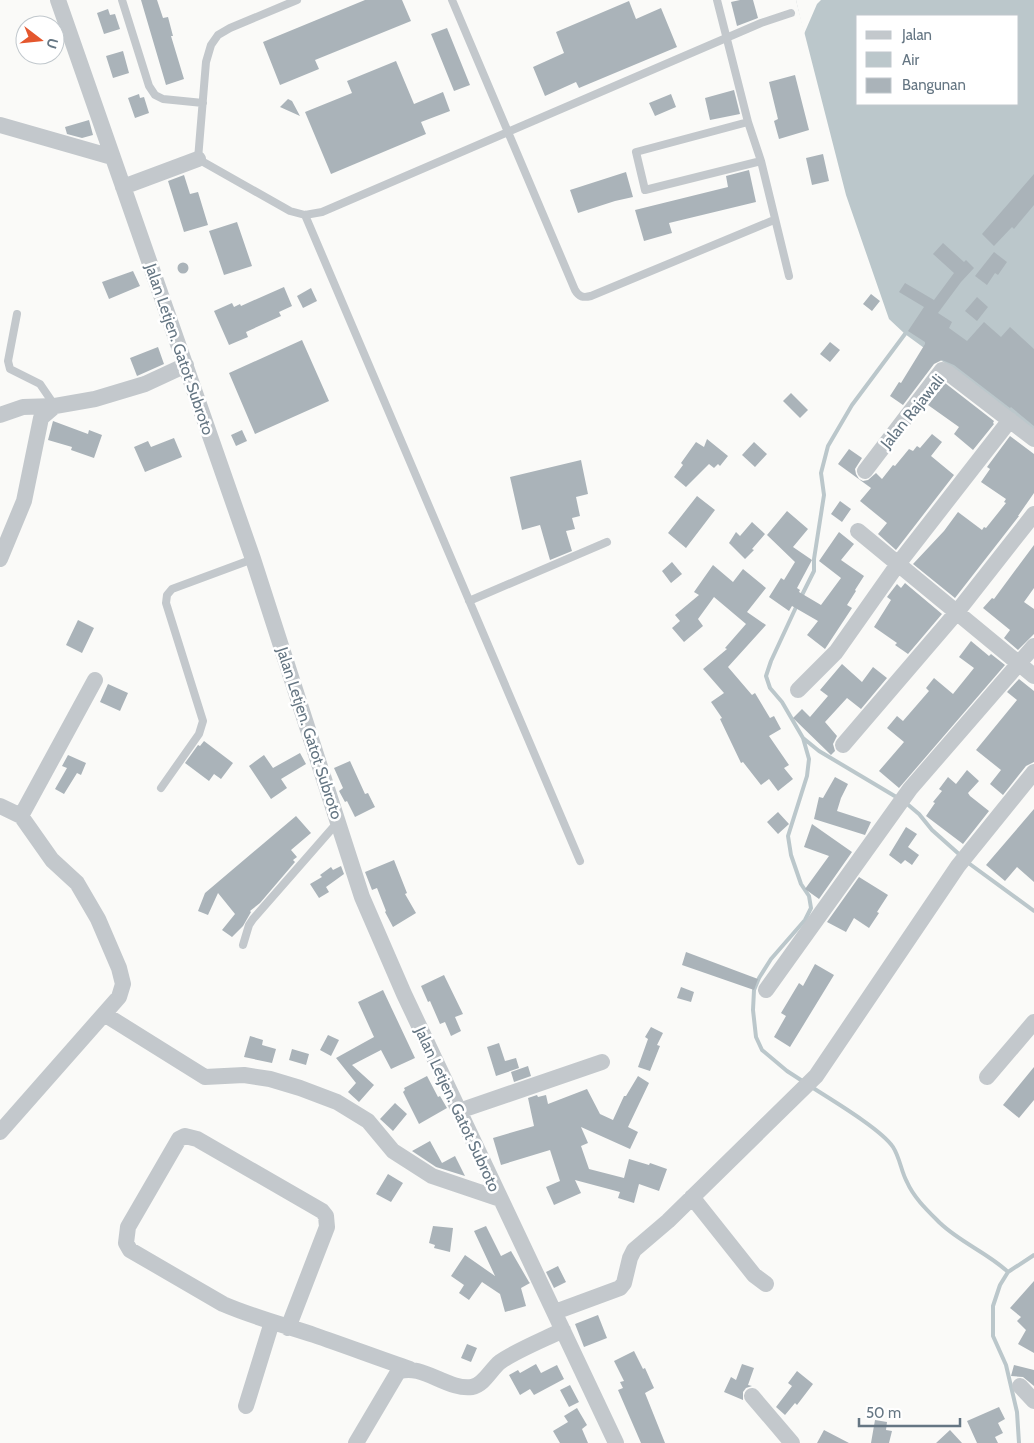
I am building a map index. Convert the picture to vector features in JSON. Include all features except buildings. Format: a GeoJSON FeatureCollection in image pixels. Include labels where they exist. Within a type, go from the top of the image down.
{"type":"FeatureCollection","features":[{"type":"Feature","properties":{"kind":"street","name":"Jalan Letjen. Gatot Subroto"},"geometry":{"type":"LineString","coordinates":[[58,0],[253,559],[362,897],[404,994],[616,1443]]}},
{"type":"Feature","properties":{"kind":"street"},"geometry":{"type":"LineString","coordinates":[[0,125],[112,157]]}},
{"type":"Feature","properties":{"kind":"street"},"geometry":{"type":"LineString","coordinates":[[123,187],[198,159]]}},
{"type":"Feature","properties":{"kind":"street"},"geometry":{"type":"LineString","coordinates":[[0,415],[23,407],[55,406],[95,399],[145,384],[186,365]]}},
{"type":"Feature","properties":{"kind":"street","name":"Jalan Rajawali"},"geometry":{"type":"LineString","coordinates":[[865,470],[942,370],[1034,439]]}},
{"type":"Feature","properties":{"kind":"street"},"geometry":{"type":"LineString","coordinates":[[0,559],[24,501],[41,418],[55,406]]}},
{"type":"Feature","properties":{"kind":"street"},"geometry":{"type":"LineString","coordinates":[[798,690],[836,652],[898,564],[1010,420]]}},
{"type":"Feature","properties":{"kind":"street"},"geometry":{"type":"LineString","coordinates":[[843,745],[957,612],[1034,514]]}},
{"type":"Feature","properties":{"kind":"street"},"geometry":{"type":"LineString","coordinates":[[858,531],[1034,676]]}},
{"type":"Feature","properties":{"kind":"street"},"geometry":{"type":"LineString","coordinates":[[766,990],[910,789],[1034,646]]}},
{"type":"Feature","properties":{"kind":"street"},"geometry":{"type":"LineString","coordinates":[[21,816],[95,680]]}},
{"type":"Feature","properties":{"kind":"street"},"geometry":{"type":"LineString","coordinates":[[555,1312],[620,1288],[624,1283],[630,1258],[634,1250],[800,1094],[816,1076],[958,866],[1034,772]]}},
{"type":"Feature","properties":{"kind":"street"},"geometry":{"type":"LineString","coordinates":[[0,806],[21,816],[52,860],[77,884],[102,927],[119,968],[122,984],[119,997],[0,1132]]}},
{"type":"Feature","properties":{"kind":"street"},"geometry":{"type":"LineString","coordinates":[[104,1014],[205,1077],[244,1075],[270,1079],[337,1102],[368,1121],[393,1151],[432,1176],[500,1199]]}},
{"type":"Feature","properties":{"kind":"street"},"geometry":{"type":"LineString","coordinates":[[987,1078],[1034,1022]]}},
{"type":"Feature","properties":{"kind":"street"},"geometry":{"type":"LineString","coordinates":[[459,1111],[602,1062]]}},
{"type":"Feature","properties":{"kind":"street"},"geometry":{"type":"LineString","coordinates":[[288,1328],[327,1227],[326,1216],[322,1211],[197,1138],[185,1136],[180,1139],[128,1227],[126,1243],[130,1250],[223,1304],[288,1328],[459,1386],[470,1388],[480,1383],[503,1360],[563,1330]]}},
{"type":"Feature","properties":{"kind":"street"},"geometry":{"type":"LineString","coordinates":[[692,1197],[754,1275],[766,1284]]}},
{"type":"Feature","properties":{"kind":"street"},"geometry":{"type":"LineString","coordinates":[[246,1406],[272,1322]]}},
{"type":"Feature","properties":{"kind":"street"},"geometry":{"type":"LineString","coordinates":[[356,1443],[395,1374],[410,1369]]}},
{"type":"Feature","properties":{"kind":"street"},"geometry":{"type":"LineString","coordinates":[[1020,1386],[1034,1401]]}},
{"type":"Feature","properties":{"kind":"street"},"geometry":{"type":"LineString","coordinates":[[752,1396],[792,1443]]}},
{"type":"Feature","properties":{"kind":"lane"},"geometry":{"type":"LineString","coordinates":[[122,0],[149,86],[155,96],[163,99],[203,103]]}},
{"type":"Feature","properties":{"kind":"lane"},"geometry":{"type":"LineString","coordinates":[[297,0],[230,28],[218,35],[211,45],[206,62],[198,159],[290,212],[305,215],[322,212],[761,23],[791,13]]}},
{"type":"Feature","properties":{"kind":"lane"},"geometry":{"type":"LineString","coordinates":[[452,0],[507,132],[579,296],[585,298],[591,296],[774,220]]}},
{"type":"Feature","properties":{"kind":"lane"},"geometry":{"type":"LineString","coordinates":[[717,0],[748,122],[761,160],[789,276]]}},
{"type":"Feature","properties":{"kind":"lane"},"geometry":{"type":"LineString","coordinates":[[748,122],[636,152],[645,190],[761,160]]}},
{"type":"Feature","properties":{"kind":"lane"},"geometry":{"type":"LineString","coordinates":[[305,215],[580,861]]}},
{"type":"Feature","properties":{"kind":"lane"},"geometry":{"type":"LineString","coordinates":[[16,314],[8,361],[10,369],[40,384],[55,406]]}},
{"type":"Feature","properties":{"kind":"lane"},"geometry":{"type":"LineString","coordinates":[[469,601],[607,542]]}},
{"type":"Feature","properties":{"kind":"lane"},"geometry":{"type":"LineString","coordinates":[[161,788],[199,734],[204,721],[166,603],[167,595],[172,589],[253,559]]}},
{"type":"Feature","properties":{"kind":"lane"},"geometry":{"type":"LineString","coordinates":[[243,945],[249,924],[338,821]]}},
{"type":"Feature","properties":{"kind":"water"},"geometry":{"type":"Polygon","coordinates":[[[796,0],[1034,0],[1034,432],[980,389],[905,334],[889,319],[846,195],[796,0]]]}},
{"type":"Feature","properties":{"kind":"pier"},"geometry":{"type":"Polygon","coordinates":[[[796,0],[821,0],[817,4],[804,34],[796,0]]]}},
{"type":"Feature","properties":{"kind":"waterway"},"geometry":{"type":"LineString","coordinates":[[801,597],[814,571],[814,559],[824,495],[821,473],[828,446],[852,405],[905,334]]}},
{"type":"Feature","properties":{"kind":"waterway"},"geometry":{"type":"LineString","coordinates":[[797,605],[766,676],[770,688],[782,702],[803,738],[819,751],[898,798]]}},
{"type":"Feature","properties":{"kind":"waterway"},"geometry":{"type":"LineString","coordinates":[[803,738],[809,759],[807,776],[788,836],[791,855],[801,884],[809,896],[811,908],[805,920],[771,959],[759,978],[754,990],[753,1010],[756,1037],[762,1050],[787,1071],[804,1082]]}},
{"type":"Feature","properties":{"kind":"waterway"},"geometry":{"type":"LineString","coordinates":[[906,803],[960,855]]}},
{"type":"Feature","properties":{"kind":"waterway"},"geometry":{"type":"LineString","coordinates":[[967,862],[1034,911]]}},
{"type":"Feature","properties":{"kind":"waterway"},"geometry":{"type":"LineString","coordinates":[[810,1086],[854,1115],[887,1140],[895,1151],[910,1188],[926,1209],[948,1230],[1008,1272]]}},
{"type":"Feature","properties":{"kind":"waterway"},"geometry":{"type":"LineString","coordinates":[[1019,1443],[1017,1412],[1006,1365],[993,1336],[993,1306],[1000,1285],[1008,1272],[1034,1255]]}}]}
